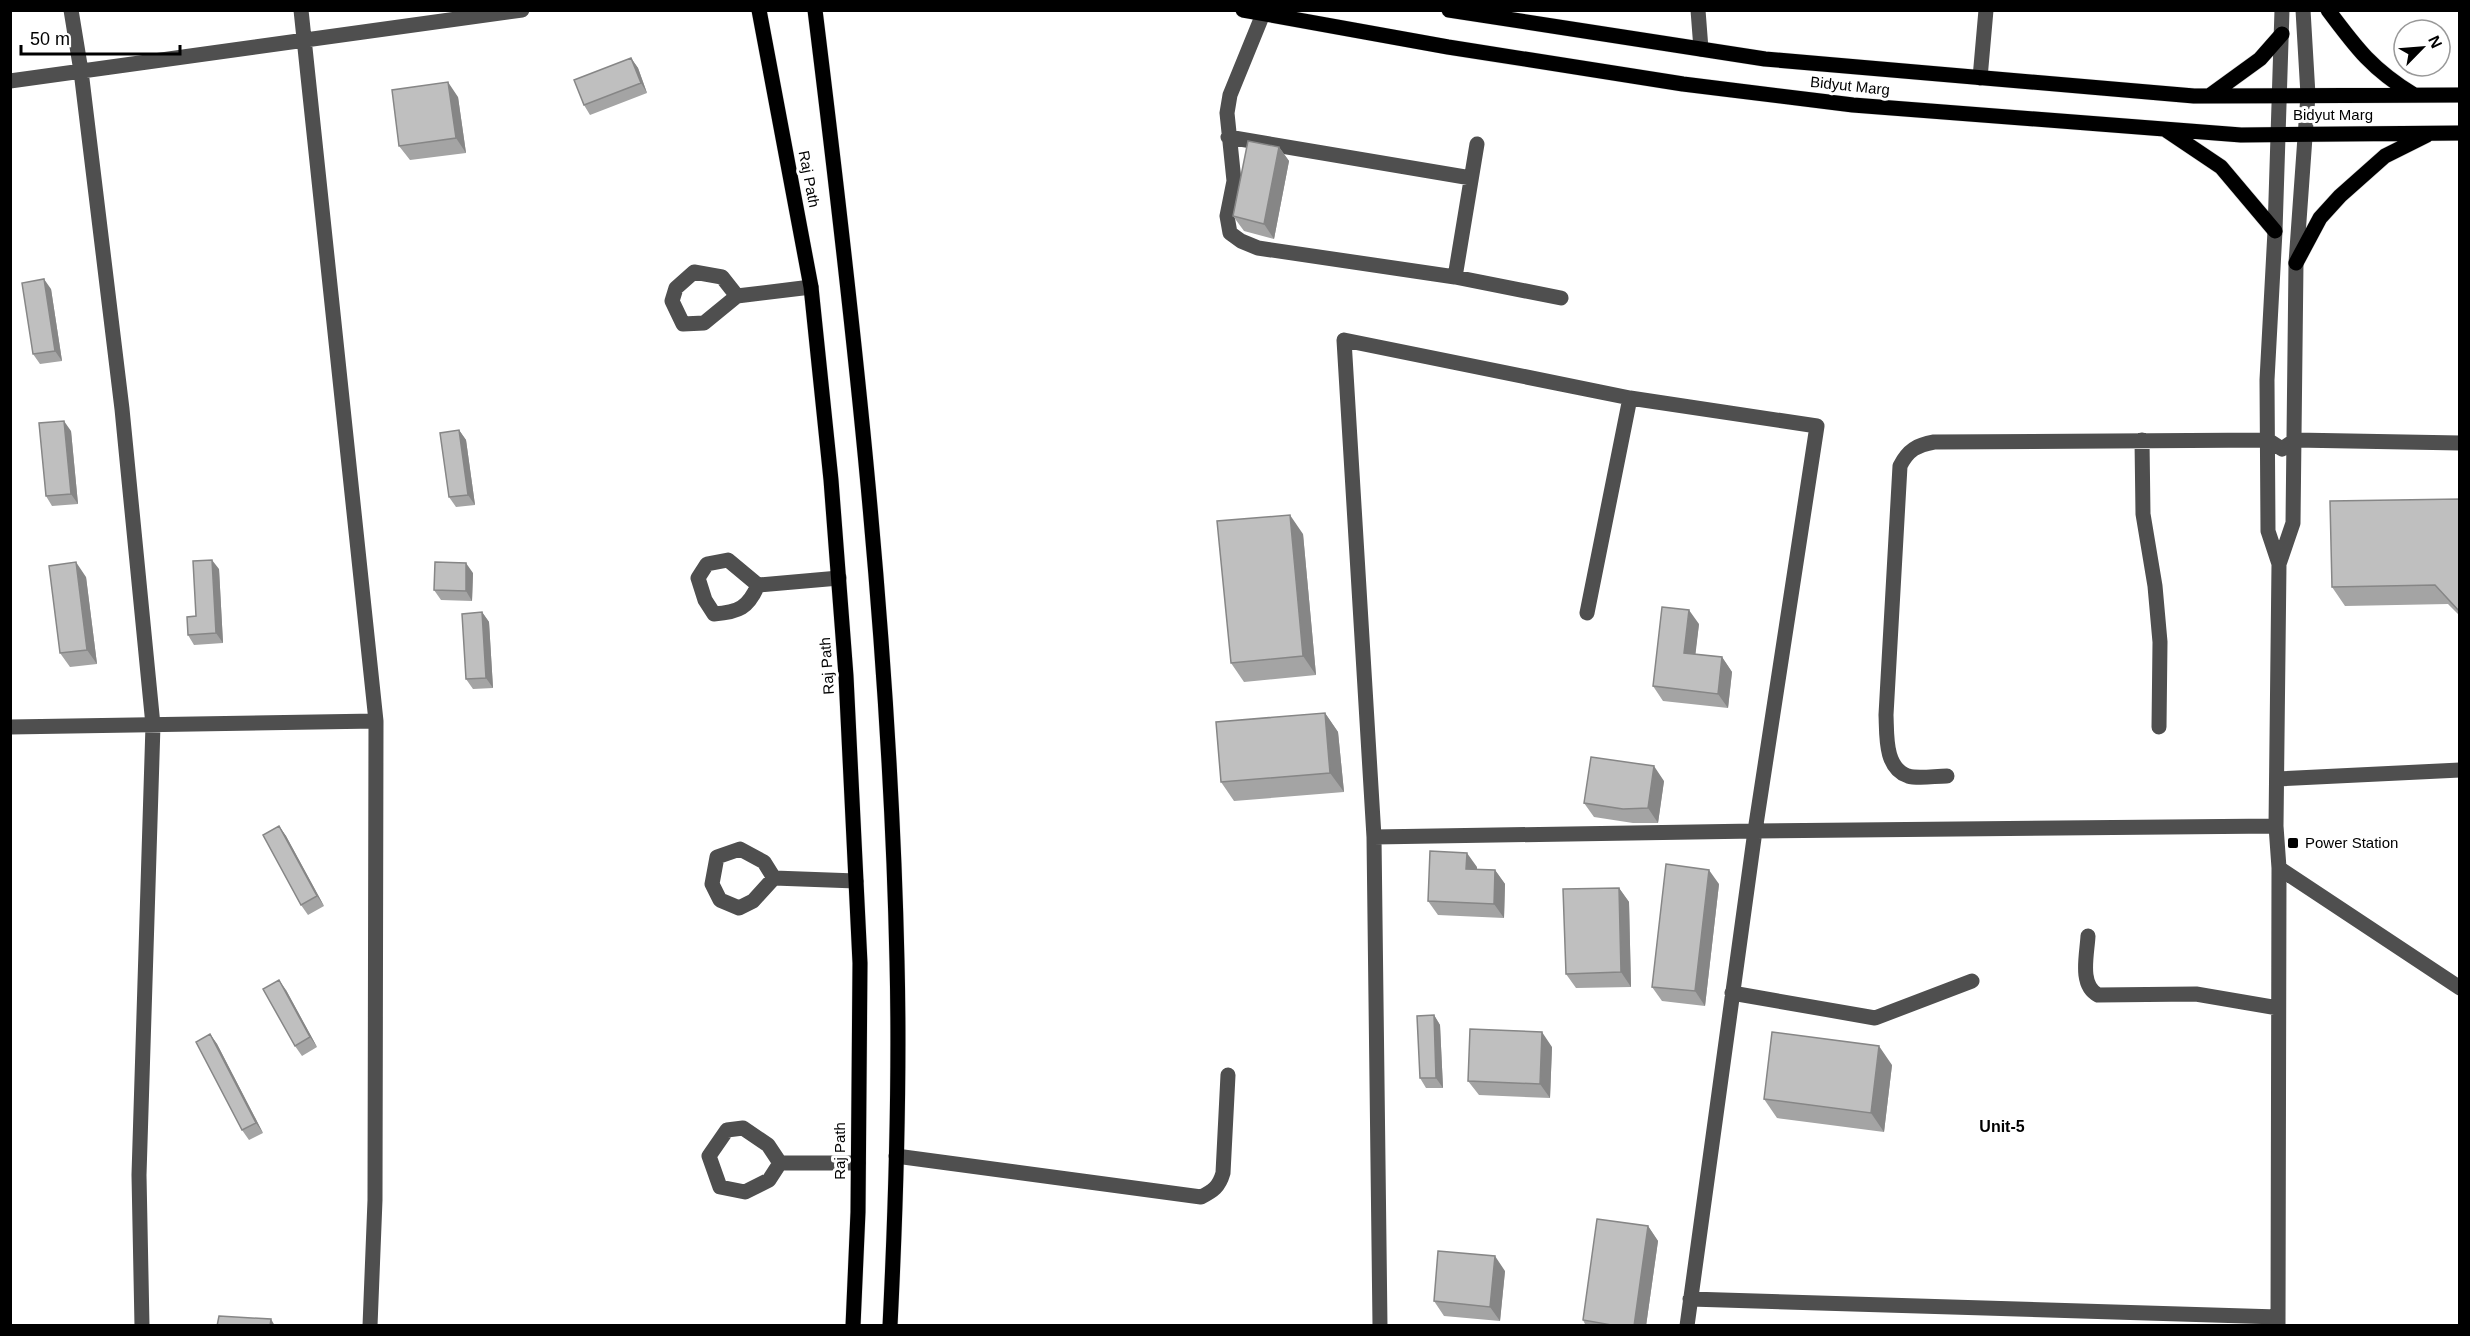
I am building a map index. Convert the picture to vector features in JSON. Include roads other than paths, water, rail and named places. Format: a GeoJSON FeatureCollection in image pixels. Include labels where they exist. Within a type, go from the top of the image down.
{"type":"FeatureCollection","features":[{"type":"Feature","properties":{"kind":"main road","name":"Raj Path"},"geometry":{"type":"LineString","coordinates":[[759,10],[812,287],[839,578],[860,963],[858,1163],[853,1326]]}},
{"type":"Feature","properties":{"kind":"main road","name":"Raj Path"},"geometry":{"type":"LineString","coordinates":[[815,10],[851,305],[884,674],[897,962],[896,1156],[890,1326]]}},
{"type":"Feature","properties":{"kind":"main road","name":"Bidyut Marg"},"geometry":{"type":"LineString","coordinates":[[1243,10],[1448,47],[1683,84],[1853,105],[2241,135],[2460,133]]}},
{"type":"Feature","properties":{"kind":"main road","name":"Bidyut Marg"},"geometry":{"type":"LineString","coordinates":[[1449,10],[1765,59],[1980,78],[2209,96],[2460,95]]}},
{"type":"Feature","properties":{"kind":"main road"},"geometry":{"type":"LineString","coordinates":[[2328,10],[2360,54],[2386,78],[2414,95]]}},
{"type":"Feature","properties":{"kind":"main road"},"geometry":{"type":"LineString","coordinates":[[2209,96],[2260,59],[2282,34]]}},
{"type":"Feature","properties":{"kind":"main road"},"geometry":{"type":"LineString","coordinates":[[2165,129],[2221,167],[2275,231]]}},
{"type":"Feature","properties":{"kind":"main road"},"geometry":{"type":"LineString","coordinates":[[2296,262],[2320,218],[2347,189],[2385,156],[2430,134]]}},
{"type":"Feature","properties":{"kind":"street"},"geometry":{"type":"LineString","coordinates":[[71,10],[81,71],[122,409],[153,725],[139,1175],[142,1326]]}},
{"type":"Feature","properties":{"kind":"street"},"geometry":{"type":"LineString","coordinates":[[301,10],[306,39],[376,721],[375,1200],[369,1326]]}},
{"type":"Feature","properties":{"kind":"street"},"geometry":{"type":"LineString","coordinates":[[10,81],[522,10]]}},
{"type":"Feature","properties":{"kind":"street"},"geometry":{"type":"LineString","coordinates":[[1698,10],[1701,49]]}},
{"type":"Feature","properties":{"kind":"street"},"geometry":{"type":"LineString","coordinates":[[1980,78],[1986,10]]}},
{"type":"Feature","properties":{"kind":"street"},"geometry":{"type":"LineString","coordinates":[[1690,1299],[2278,1321],[2278,868],[2276,826],[2278,564],[2268,531],[2267,380],[2275,231],[2282,10]]}},
{"type":"Feature","properties":{"kind":"street"},"geometry":{"type":"LineString","coordinates":[[2278,564],[2293,523],[2296,262],[2308,95],[2302,10]]}},
{"type":"Feature","properties":{"kind":"street"},"geometry":{"type":"LineString","coordinates":[[1263,14],[1230,95],[1227,113],[1234,181],[1227,216],[1230,233],[1241,241],[1258,248],[1455,277],[1561,298]]}},
{"type":"Feature","properties":{"kind":"street"},"geometry":{"type":"LineString","coordinates":[[1228,137],[1471,178]]}},
{"type":"Feature","properties":{"kind":"street"},"geometry":{"type":"LineString","coordinates":[[1455,277],[1477,144]]}},
{"type":"Feature","properties":{"kind":"street"},"geometry":{"type":"LineString","coordinates":[[737,296],[812,287]]}},
{"type":"Feature","properties":{"kind":"street"},"geometry":{"type":"LineString","coordinates":[[1380,1326],[1374,837],[1344,340],[1630,398],[1817,426],[1755,831],[1687,1326]]}},
{"type":"Feature","properties":{"kind":"street"},"geometry":{"type":"LineString","coordinates":[[1587,613],[1630,398]]}},
{"type":"Feature","properties":{"kind":"street"},"geometry":{"type":"LineString","coordinates":[[2142,440],[2142,514],[2156,586],[2160,642],[2159,728]]}},
{"type":"Feature","properties":{"kind":"street"},"geometry":{"type":"LineString","coordinates":[[1947,776],[1909,776],[1899,771],[1888,747],[1886,715],[1900,466],[1906,454],[1923,444],[1934,442],[2268,440],[2282,449],[2295,441],[2460,443]]}},
{"type":"Feature","properties":{"kind":"street"},"geometry":{"type":"LineString","coordinates":[[758,585],[839,578]]}},
{"type":"Feature","properties":{"kind":"street"},"geometry":{"type":"LineString","coordinates":[[10,727],[376,721]]}},
{"type":"Feature","properties":{"kind":"street"},"geometry":{"type":"LineString","coordinates":[[2277,779],[2460,770]]}},
{"type":"Feature","properties":{"kind":"street"},"geometry":{"type":"LineString","coordinates":[[1374,837],[2276,826]]}},
{"type":"Feature","properties":{"kind":"street"},"geometry":{"type":"LineString","coordinates":[[2278,868],[2460,988]]}},
{"type":"Feature","properties":{"kind":"street"},"geometry":{"type":"LineString","coordinates":[[774,878],[856,881]]}},
{"type":"Feature","properties":{"kind":"street"},"geometry":{"type":"LineString","coordinates":[[2088,936],[2086,982],[2090,990],[2098,995],[2196,994],[2278,1008]]}},
{"type":"Feature","properties":{"kind":"street"},"geometry":{"type":"LineString","coordinates":[[1732,993],[1875,1018],[1972,981]]}},
{"type":"Feature","properties":{"kind":"street"},"geometry":{"type":"LineString","coordinates":[[896,1156],[1200,1197],[1212,1192],[1220,1184],[1223,1173],[1228,1075]]}},
{"type":"Feature","properties":{"kind":"street"},"geometry":{"type":"LineString","coordinates":[[743,1128],[768,1145],[780,1163],[769,1180],[745,1192],[720,1187],[709,1156],[727,1130],[743,1128]]}},
{"type":"Feature","properties":{"kind":"street"},"geometry":{"type":"LineString","coordinates":[[780,1163],[858,1163]]}},
{"type":"Feature","properties":{"kind":"place","name":"Power Station"},"geometry":{"type":"Point","coordinates":[2293,843]}},
{"type":"Feature","properties":{"kind":"district","name":"Unit-5"},"geometry":{"type":"Point","coordinates":[2002,1126]}}]}
